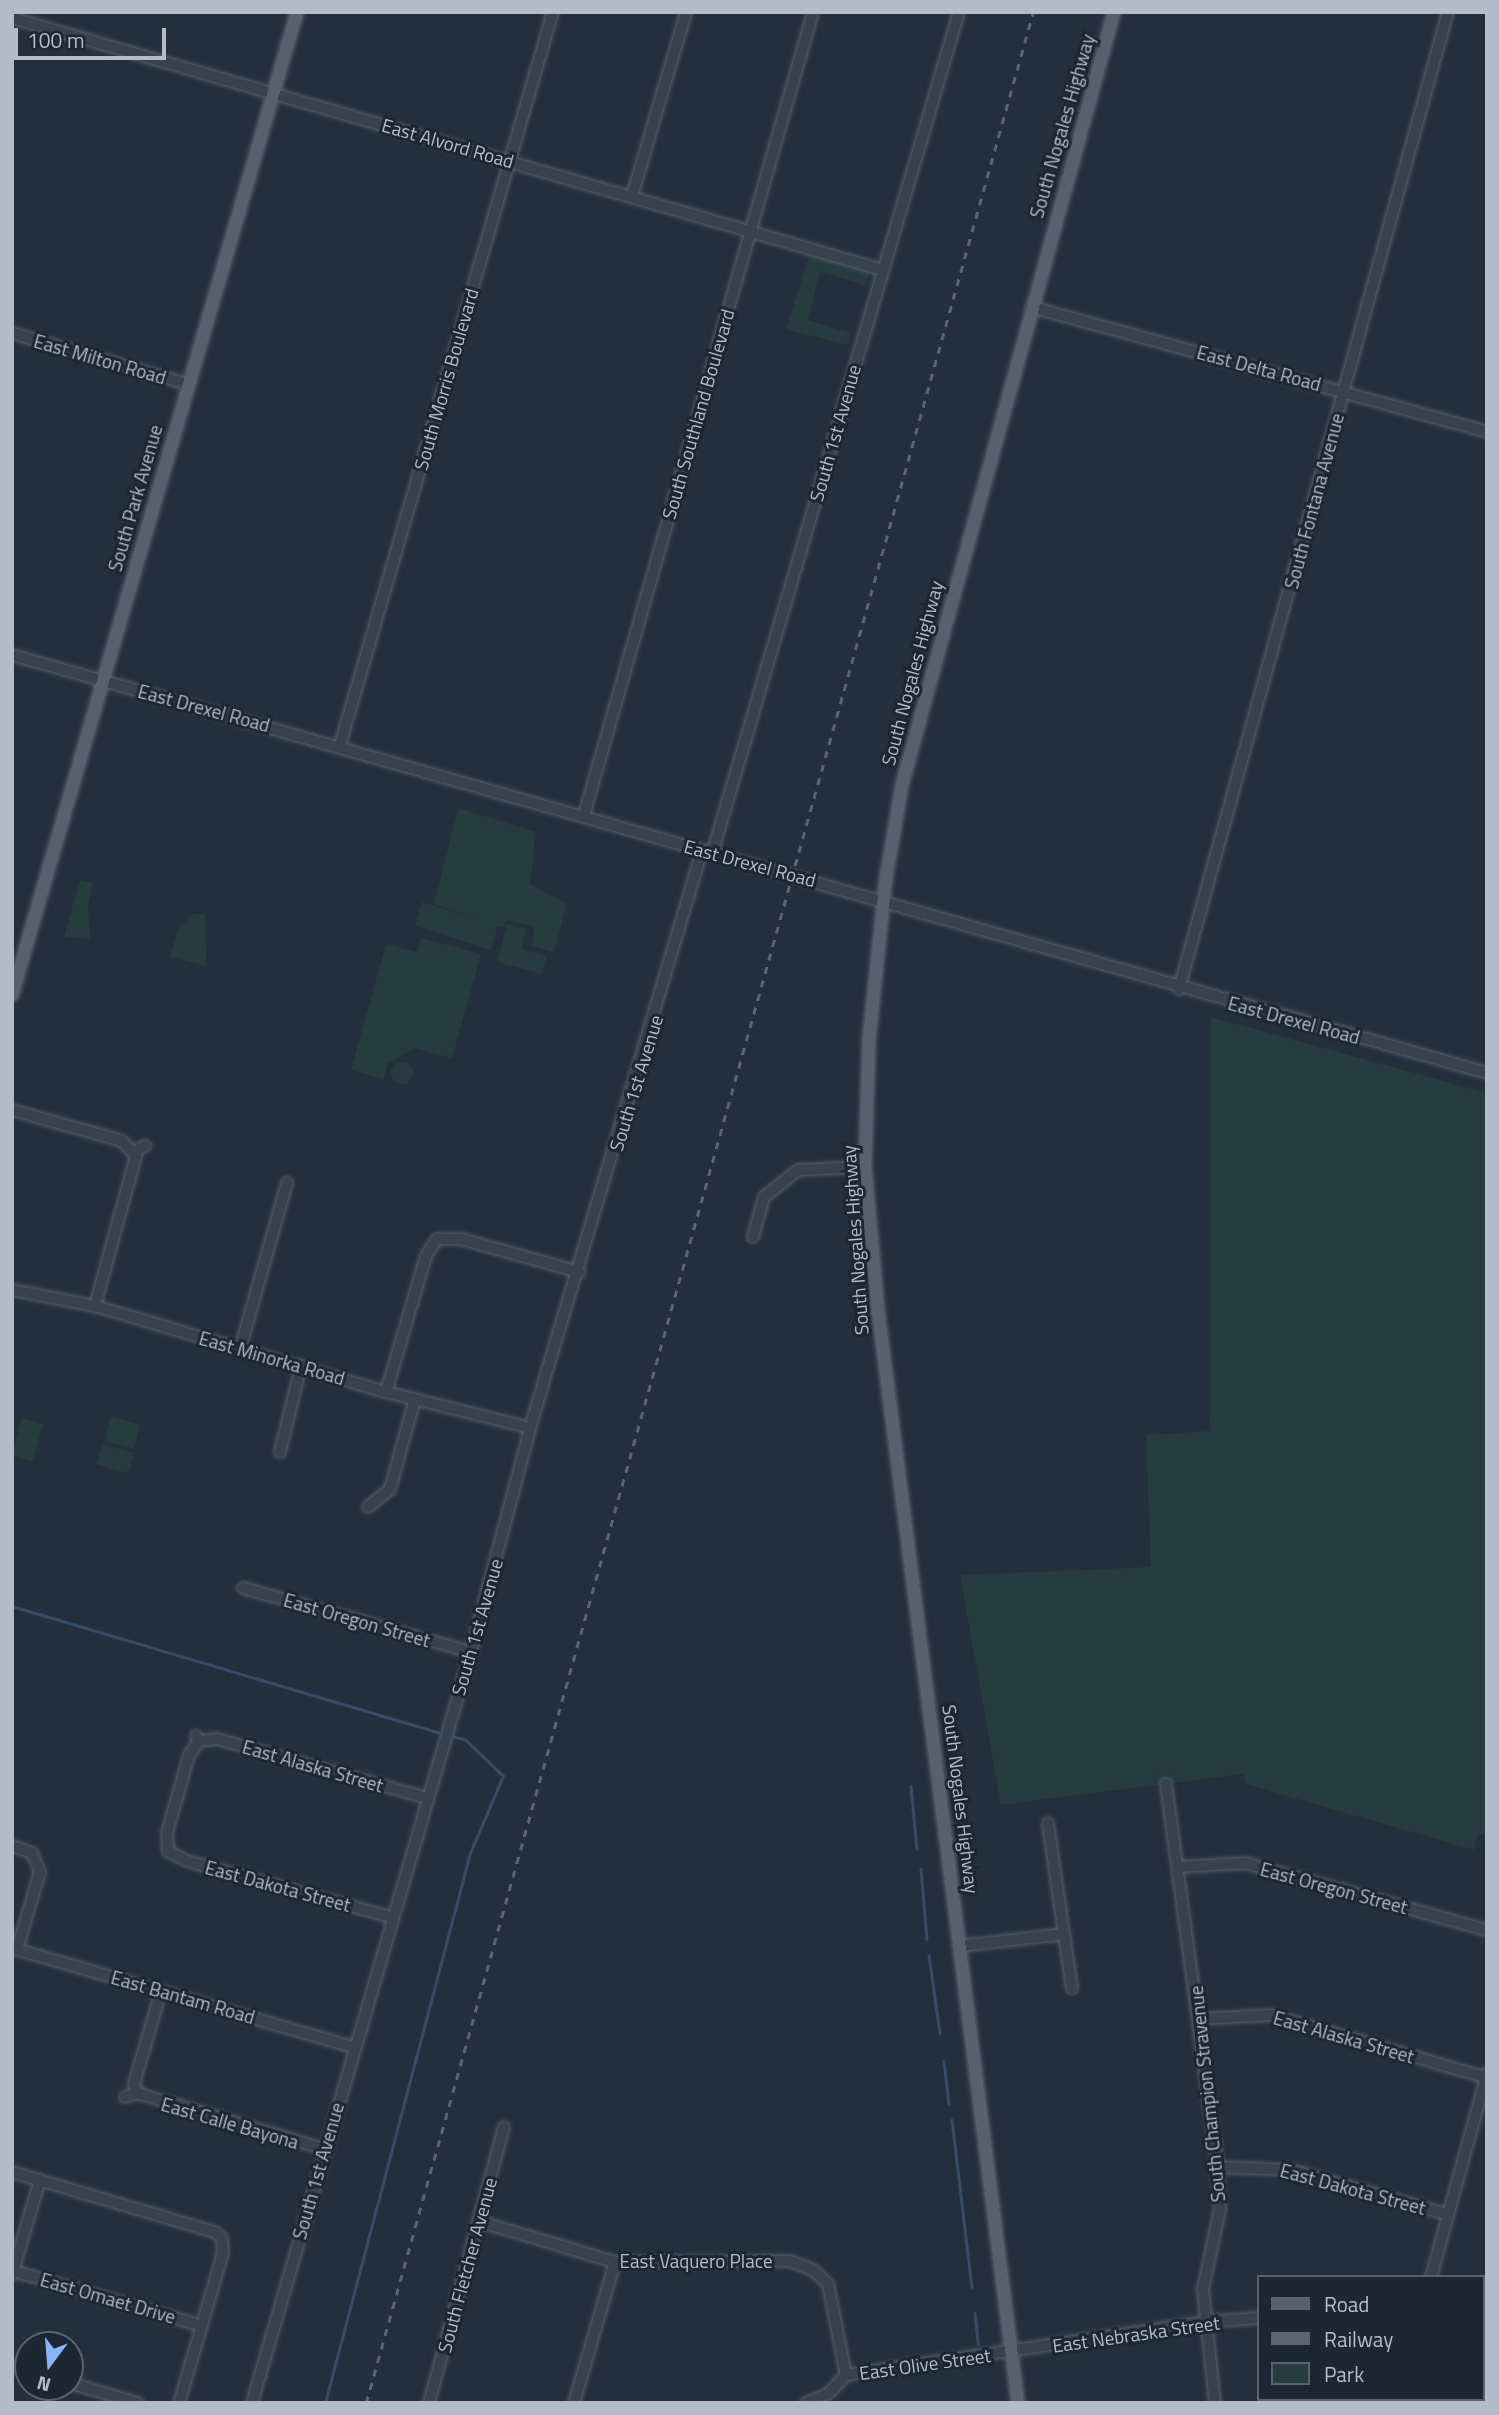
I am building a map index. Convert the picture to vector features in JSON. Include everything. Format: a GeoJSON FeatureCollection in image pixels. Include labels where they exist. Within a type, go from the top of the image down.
{"type":"FeatureCollection","features":[{"type":"Feature","properties":{"kind":"main road","name":"South Park Avenue"},"geometry":{"type":"LineString","coordinates":[[12,995],[297,12]]}},
{"type":"Feature","properties":{"kind":"main road","name":"South Nogales Highway"},"geometry":{"type":"LineString","coordinates":[[1018,2403],[878,1310],[865,1167],[869,1039],[885,899],[902,785],[919,714],[1114,12]]}},
{"type":"Feature","properties":{"kind":"street","name":"South Morris Boulevard"},"geometry":{"type":"LineString","coordinates":[[340,746],[553,12]]}},
{"type":"Feature","properties":{"kind":"street"},"geometry":{"type":"LineString","coordinates":[[632,196],[686,12]]}},
{"type":"Feature","properties":{"kind":"street","name":"South Southland Boulevard"},"geometry":{"type":"LineString","coordinates":[[584,816],[813,12]]}},
{"type":"Feature","properties":{"kind":"street","name":"South 1st Avenue"},"geometry":{"type":"LineString","coordinates":[[253,2403],[390,1917],[471,1652],[530,1428],[707,852],[959,12]]}},
{"type":"Feature","properties":{"kind":"street","name":"South Fontana Avenue"},"geometry":{"type":"LineString","coordinates":[[1179,989],[1448,12]]}},
{"type":"Feature","properties":{"kind":"street","name":"East Alvord Road"},"geometry":{"type":"LineString","coordinates":[[12,18],[883,270]]}},
{"type":"Feature","properties":{"kind":"street","name":"East Delta Road"},"geometry":{"type":"LineString","coordinates":[[1031,307],[1487,432]]}},
{"type":"Feature","properties":{"kind":"street","name":"East Milton Road"},"geometry":{"type":"LineString","coordinates":[[12,334],[188,384]]}},
{"type":"Feature","properties":{"kind":"street","name":"East Drexel Road"},"geometry":{"type":"LineString","coordinates":[[12,655],[707,852],[885,899],[1179,989],[1487,1073]]}},
{"type":"Feature","properties":{"kind":"street"},"geometry":{"type":"LineString","coordinates":[[12,1111],[116,1139],[134,1152]]}},
{"type":"Feature","properties":{"kind":"street"},"geometry":{"type":"LineString","coordinates":[[134,1152],[145,1146]]}},
{"type":"Feature","properties":{"kind":"street"},"geometry":{"type":"LineString","coordinates":[[96,1306],[135,1170],[134,1152]]}},
{"type":"Feature","properties":{"kind":"street"},"geometry":{"type":"LineString","coordinates":[[753,1237],[764,1197],[798,1170],[865,1167]]}},
{"type":"Feature","properties":{"kind":"street"},"geometry":{"type":"LineString","coordinates":[[240,1349],[287,1183]]}},
{"type":"Feature","properties":{"kind":"street"},"geometry":{"type":"LineString","coordinates":[[386,1392],[426,1256],[436,1236],[461,1240],[579,1272]]}},
{"type":"Feature","properties":{"kind":"street","name":"East Minorka Road"},"geometry":{"type":"LineString","coordinates":[[12,1290],[96,1306],[386,1392],[530,1428]]}},
{"type":"Feature","properties":{"kind":"street"},"geometry":{"type":"LineString","coordinates":[[280,1452],[302,1366]]}},
{"type":"Feature","properties":{"kind":"street"},"geometry":{"type":"LineString","coordinates":[[368,1507],[390,1489],[415,1399]]}},
{"type":"Feature","properties":{"kind":"street","name":"East Oregon Street"},"geometry":{"type":"LineString","coordinates":[[243,1588],[471,1652]]}},
{"type":"Feature","properties":{"kind":"street","name":"East Alaska Street"},"geometry":{"type":"LineString","coordinates":[[165,1853],[167,1833],[185,1768],[197,1738],[217,1739],[427,1798]]}},
{"type":"Feature","properties":{"kind":"street","name":"South Champion Stravenue"},"geometry":{"type":"LineString","coordinates":[[1166,1784],[1180,1867],[1217,2167],[1220,2209],[1203,2275],[1203,2322],[1215,2403]]}},
{"type":"Feature","properties":{"kind":"street"},"geometry":{"type":"LineString","coordinates":[[1048,1823],[1072,1988]]}},
{"type":"Feature","properties":{"kind":"street"},"geometry":{"type":"LineString","coordinates":[[12,1846],[41,1858],[39,1877],[15,1948]]}},
{"type":"Feature","properties":{"kind":"street","name":"East Dakota Street"},"geometry":{"type":"LineString","coordinates":[[165,1853],[390,1917]]}},
{"type":"Feature","properties":{"kind":"street","name":"East Oregon Street"},"geometry":{"type":"LineString","coordinates":[[1180,1867],[1245,1863],[1487,1930]]}},
{"type":"Feature","properties":{"kind":"street"},"geometry":{"type":"LineString","coordinates":[[960,1946],[1064,1934]]}},
{"type":"Feature","properties":{"kind":"street","name":"East Bantam Road"},"geometry":{"type":"LineString","coordinates":[[15,1948],[353,2047]]}},
{"type":"Feature","properties":{"kind":"street"},"geometry":{"type":"LineString","coordinates":[[125,2097],[137,2093],[134,2084],[161,1991]]}},
{"type":"Feature","properties":{"kind":"street","name":"East Alaska Street"},"geometry":{"type":"LineString","coordinates":[[1200,2019],[1271,2014],[1486,2075]]}},
{"type":"Feature","properties":{"kind":"street"},"geometry":{"type":"LineString","coordinates":[[1432,2275],[1486,2075]]}},
{"type":"Feature","properties":{"kind":"street","name":"East Calle Bayona"},"geometry":{"type":"LineString","coordinates":[[137,2093],[324,2150]]}},
{"type":"Feature","properties":{"kind":"street","name":"South Fletcher Avenue"},"geometry":{"type":"LineString","coordinates":[[429,2403],[504,2127]]}},
{"type":"Feature","properties":{"kind":"street","name":"East Dakota Street"},"geometry":{"type":"LineString","coordinates":[[1217,2167],[1291,2170],[1447,2214]]}},
{"type":"Feature","properties":{"kind":"street"},"geometry":{"type":"LineString","coordinates":[[12,2172],[215,2232],[222,2239],[223,2253],[178,2403]]}},
{"type":"Feature","properties":{"kind":"street"},"geometry":{"type":"LineString","coordinates":[[13,2273],[40,2180]]}},
{"type":"Feature","properties":{"kind":"street","name":"East Vaquero Place"},"geometry":{"type":"LineString","coordinates":[[478,2221],[615,2262],[790,2261],[813,2270],[828,2284],[846,2375]]}},
{"type":"Feature","properties":{"kind":"street"},"geometry":{"type":"LineString","coordinates":[[575,2403],[615,2262]]}},
{"type":"Feature","properties":{"kind":"street","name":"East Omaet Drive"},"geometry":{"type":"LineString","coordinates":[[13,2273],[202,2326]]}},
{"type":"Feature","properties":{"kind":"street","name":"East Nebraska Street"},"geometry":{"type":"LineString","coordinates":[[1012,2352],[1203,2322],[1258,2318]]}},
{"type":"Feature","properties":{"kind":"street","name":"East Olive Street"},"geometry":{"type":"LineString","coordinates":[[806,2403],[829,2393],[846,2375],[1012,2352]]}},
{"type":"Feature","properties":{"kind":"street"},"geometry":{"type":"LineString","coordinates":[[84,2387],[138,2403]]}},
{"type":"Feature","properties":{"kind":"green space"},"geometry":{"type":"Polygon","coordinates":[[[810,254],[871,271],[865,285],[820,272],[808,320],[851,333],[847,345],[786,329],[810,254]]]}},
{"type":"Feature","properties":{"kind":"green space"},"geometry":{"type":"Polygon","coordinates":[[[458,808],[536,832],[530,884],[567,903],[554,952],[532,946],[534,927],[507,920],[503,927],[498,926],[491,950],[415,926],[422,902],[477,919],[434,904],[458,808]]]}},
{"type":"Feature","properties":{"kind":"green space"},"geometry":{"type":"Polygon","coordinates":[[[80,880],[93,883],[88,906],[90,939],[64,937],[80,880]]]}},
{"type":"Feature","properties":{"kind":"green space"},"geometry":{"type":"Polygon","coordinates":[[[205,913],[207,966],[170,957],[178,929],[193,914],[205,913]]]}},
{"type":"Feature","properties":{"kind":"green space"},"geometry":{"type":"Polygon","coordinates":[[[507,924],[526,929],[521,949],[547,956],[542,974],[497,962],[507,924]]]}},
{"type":"Feature","properties":{"kind":"green space"},"geometry":{"type":"Polygon","coordinates":[[[421,938],[481,954],[452,1058],[415,1048],[388,1063],[384,1079],[351,1070],[386,944],[417,952],[421,938]]]}},
{"type":"Feature","properties":{"kind":"green space"},"geometry":{"type":"Polygon","coordinates":[[[1211,1017],[1487,1093],[1487,1835],[1478,1833],[1474,1850],[1246,1784],[1243,1774],[1001,1805],[960,1575],[1151,1567],[1146,1435],[1210,1431],[1211,1017]]]}},
{"type":"Feature","properties":{"kind":"green space"},"geometry":{"type":"Polygon","coordinates":[[[402,1062],[412,1069],[413,1073],[406,1083],[402,1084],[392,1077],[391,1073],[398,1063],[402,1062]]]}},
{"type":"Feature","properties":{"kind":"green space"},"geometry":{"type":"Polygon","coordinates":[[[111,1417],[140,1424],[134,1449],[105,1441],[111,1417]]]}},
{"type":"Feature","properties":{"kind":"green space"},"geometry":{"type":"Polygon","coordinates":[[[22,1418],[43,1424],[32,1462],[12,1456],[22,1418]]]}},
{"type":"Feature","properties":{"kind":"green space"},"geometry":{"type":"Polygon","coordinates":[[[102,1444],[134,1453],[128,1473],[96,1464],[102,1444]]]}},
{"type":"Feature","properties":{"kind":"waterway"},"geometry":{"type":"LineString","coordinates":[[12,1606],[438,1732]]}},
{"type":"Feature","properties":{"kind":"waterway"},"geometry":{"type":"LineString","coordinates":[[325,2403],[470,1853],[503,1776],[465,1740],[454,1737]]}},
{"type":"Feature","properties":{"kind":"waterway"},"geometry":{"type":"LineString","coordinates":[[911,1786],[917,1849]]}},
{"type":"Feature","properties":{"kind":"waterway"},"geometry":{"type":"LineString","coordinates":[[921,1869],[927,1939]]}},
{"type":"Feature","properties":{"kind":"waterway"},"geometry":{"type":"LineString","coordinates":[[929,1955],[940,2033]]}},
{"type":"Feature","properties":{"kind":"waterway"},"geometry":{"type":"LineString","coordinates":[[944,2061],[949,2104]]}},
{"type":"Feature","properties":{"kind":"waterway"},"geometry":{"type":"LineString","coordinates":[[952,2120],[972,2287]]}},
{"type":"Feature","properties":{"kind":"waterway"},"geometry":{"type":"LineString","coordinates":[[975,2313],[978,2344]]}},
{"type":"Feature","properties":{"kind":"railway"},"geometry":{"type":"LineString","coordinates":[[366,2403],[1033,12]]}}]}
